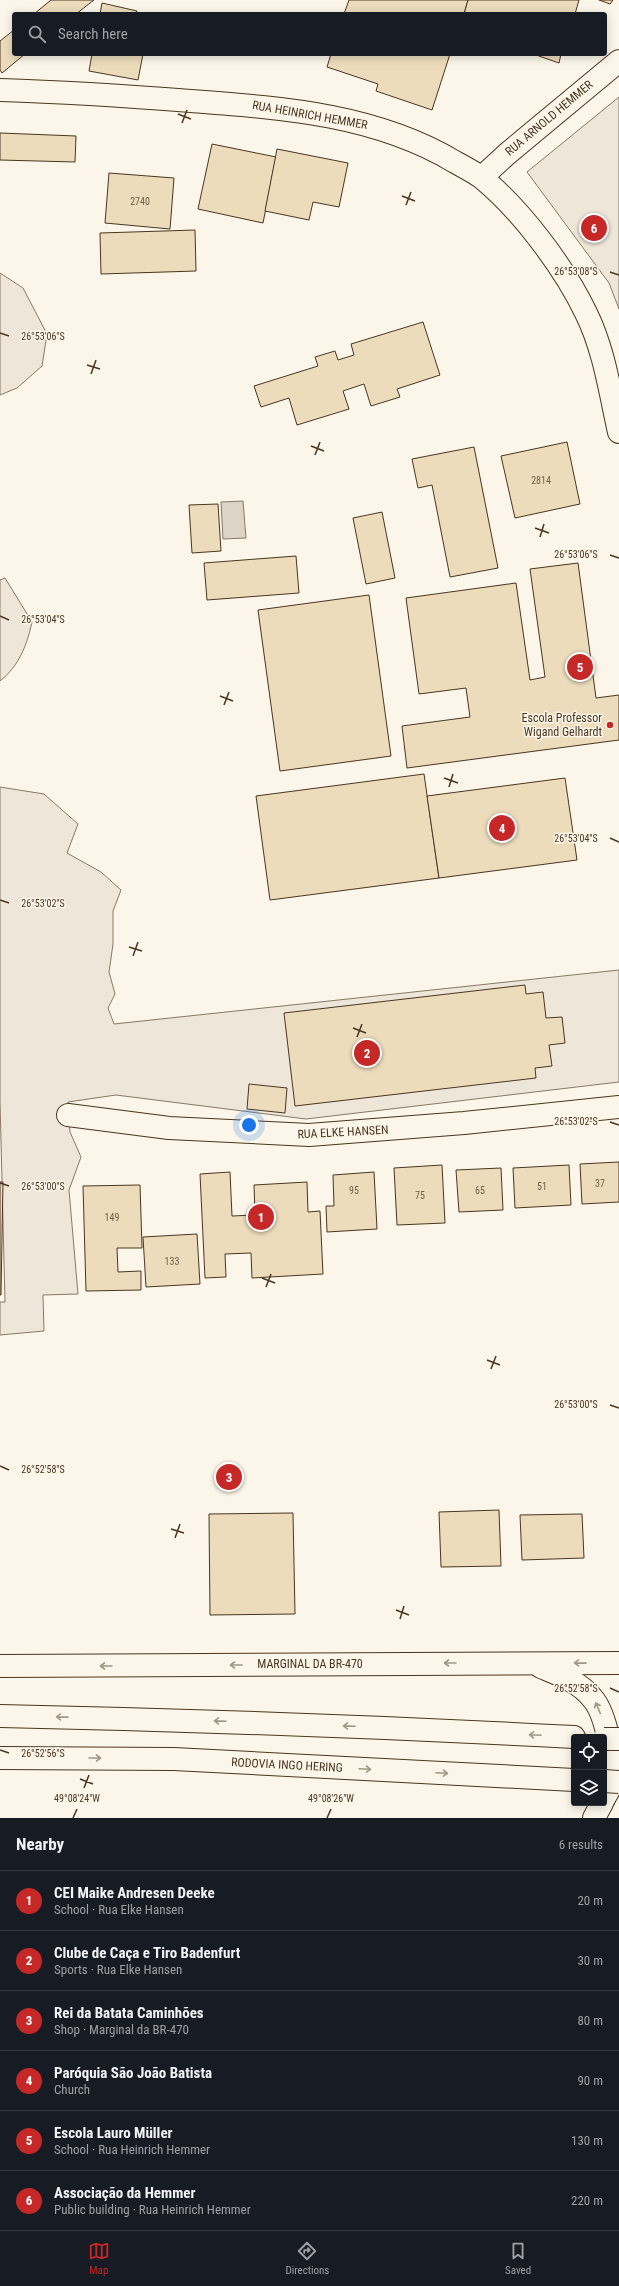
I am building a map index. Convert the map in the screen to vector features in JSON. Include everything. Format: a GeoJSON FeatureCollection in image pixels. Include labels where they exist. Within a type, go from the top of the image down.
{"type":"FeatureCollection","features":[{"type":"Feature","properties":{"kind":"main road","name":"RUA ARNOLD HEMMER"},"geometry":{"type":"LineString","coordinates":[[482,177],[507,154],[619,61]]}},
{"type":"Feature","properties":{"kind":"main road","name":"RUA HEINRICH HEMMER"},"geometry":{"type":"LineString","coordinates":[[0,90],[122,95],[266,106],[360,122],[429,146],[482,177],[517,212],[571,284],[587,314],[599,349],[619,432]]}},
{"type":"Feature","properties":{"kind":"main road","name":"RUA ELKE HANSEN"},"geometry":{"type":"LineString","coordinates":[[68,1115],[169,1128],[309,1136],[464,1123],[619,1107]]}},
{"type":"Feature","properties":{"kind":"main road","name":"MARGINAL DA BR-470"},"geometry":{"type":"LineString","coordinates":[[0,1666],[530,1662],[619,1663]]}},
{"type":"Feature","properties":{"kind":"main road"},"geometry":{"type":"LineString","coordinates":[[530,1662],[569,1678],[594,1699],[604,1722],[612,1763],[612,1783],[607,1793]]}},
{"type":"Feature","properties":{"kind":"main road"},"geometry":{"type":"LineString","coordinates":[[0,1716],[175,1720],[402,1728],[571,1737]]}},
{"type":"Feature","properties":{"kind":"main road"},"geometry":{"type":"LineString","coordinates":[[607,1739],[619,1740]]}},
{"type":"Feature","properties":{"kind":"main road","name":"RODOVIA INGO HERING"},"geometry":{"type":"LineString","coordinates":[[0,1758],[174,1759],[571,1780]]}},
{"type":"Feature","properties":{"kind":"main road"},"geometry":{"type":"LineString","coordinates":[[607,1781],[619,1782]]}},
{"type":"Feature","properties":{"kind":"main road"},"geometry":{"type":"LineString","coordinates":[[594,1818],[600,1806]]}},
{"type":"Feature","properties":{"kind":"shaded area"},"geometry":{"type":"Polygon","coordinates":[[[619,97],[619,309],[609,283],[527,172],[619,97]]]}},
{"type":"Feature","properties":{"kind":"shaded area"},"geometry":{"type":"Polygon","coordinates":[[[0,273],[23,288],[47,334],[42,366],[17,388],[0,395],[0,273]]]}},
{"type":"Feature","properties":{"kind":"shaded area"},"geometry":{"type":"Polygon","coordinates":[[[243,501],[246,538],[223,539],[221,502],[243,501]]]}},
{"type":"Feature","properties":{"kind":"shaded area"},"geometry":{"type":"Polygon","coordinates":[[[5,578],[32,622],[25,647],[17,662],[7,675],[0,681],[0,580],[5,578]]]}},
{"type":"Feature","properties":{"kind":"shaded area"},"geometry":{"type":"Polygon","coordinates":[[[0,787],[44,794],[78,824],[67,853],[101,872],[121,890],[113,911],[113,944],[109,972],[115,994],[108,1008],[114,1024],[619,970],[619,1082],[306,1119],[116,1095],[68,1102],[70,1132],[81,1157],[69,1190],[78,1294],[43,1295],[44,1331],[0,1335],[0,1302],[5,1302],[0,1101],[0,787]]]}},
{"type":"Feature","properties":{"kind":"building"},"geometry":{"type":"Polygon","coordinates":[[[51,0],[94,0],[79,12],[36,12],[51,0]]]}},
{"type":"Feature","properties":{"kind":"building"},"geometry":{"type":"Polygon","coordinates":[[[349,0],[468,0],[465,12],[345,12],[349,0]]]}},
{"type":"Feature","properties":{"kind":"building"},"geometry":{"type":"Polygon","coordinates":[[[468,0],[579,0],[576,12],[465,12],[468,0]]]}},
{"type":"Feature","properties":{"kind":"building"},"geometry":{"type":"Polygon","coordinates":[[[599,0],[613,0],[610,4],[599,0]]]}},
{"type":"Feature","properties":{"kind":"building"},"geometry":{"type":"Polygon","coordinates":[[[102,3],[137,11],[137,12],[100,12],[102,3]]]}},
{"type":"Feature","properties":{"kind":"building"},"geometry":{"type":"Polygon","coordinates":[[[12,32],[12,56],[23,56],[2,73],[0,70],[0,41],[12,32]]]}},
{"type":"Feature","properties":{"kind":"building"},"geometry":{"type":"Polygon","coordinates":[[[92,56],[143,56],[138,80],[89,71],[92,56]]]}},
{"type":"Feature","properties":{"kind":"building"},"geometry":{"type":"Polygon","coordinates":[[[330,56],[449,56],[432,110],[376,91],[378,84],[327,67],[330,56]]]}},
{"type":"Feature","properties":{"kind":"building"},"geometry":{"type":"Polygon","coordinates":[[[539,56],[561,56],[559,63],[539,56]]]}},
{"type":"Feature","properties":{"kind":"building"},"geometry":{"type":"Polygon","coordinates":[[[0,133],[76,136],[75,162],[0,160],[0,133]]]}},
{"type":"Feature","properties":{"kind":"building"},"geometry":{"type":"Polygon","coordinates":[[[212,144],[276,157],[263,223],[198,209],[212,144]]]}},
{"type":"Feature","properties":{"kind":"building"},"geometry":{"type":"Polygon","coordinates":[[[277,149],[348,163],[339,207],[313,202],[309,220],[265,211],[277,149]]]}},
{"type":"Feature","properties":{"kind":"building"},"geometry":{"type":"Polygon","coordinates":[[[109,173],[174,178],[170,229],[105,223],[109,173]]]}},
{"type":"Feature","properties":{"kind":"building"},"geometry":{"type":"Polygon","coordinates":[[[195,230],[196,271],[101,274],[100,233],[195,230]]]}},
{"type":"Feature","properties":{"kind":"building"},"geometry":{"type":"Polygon","coordinates":[[[423,322],[440,375],[397,389],[400,397],[371,406],[364,384],[343,391],[349,409],[297,425],[289,398],[261,407],[254,386],[318,366],[315,357],[335,351],[338,360],[354,355],[351,344],[423,322]]]}},
{"type":"Feature","properties":{"kind":"building"},"geometry":{"type":"Polygon","coordinates":[[[567,442],[580,504],[515,518],[501,456],[567,442]]]}},
{"type":"Feature","properties":{"kind":"building"},"geometry":{"type":"Polygon","coordinates":[[[474,447],[498,568],[450,577],[432,485],[418,488],[412,459],[474,447]]]}},
{"type":"Feature","properties":{"kind":"building"},"geometry":{"type":"Polygon","coordinates":[[[218,504],[221,551],[192,553],[189,505],[218,504]]]}},
{"type":"Feature","properties":{"kind":"building"},"geometry":{"type":"Polygon","coordinates":[[[382,512],[395,578],[366,584],[353,518],[382,512]]]}},
{"type":"Feature","properties":{"kind":"building"},"geometry":{"type":"Polygon","coordinates":[[[296,556],[299,593],[207,600],[204,563],[296,556]]]}},
{"type":"Feature","properties":{"kind":"building"},"geometry":{"type":"Polygon","coordinates":[[[578,563],[596,698],[619,695],[619,740],[407,768],[402,726],[470,717],[466,688],[419,694],[406,598],[516,583],[530,680],[545,677],[530,569],[578,563]]]}},
{"type":"Feature","properties":{"kind":"building"},"geometry":{"type":"Polygon","coordinates":[[[369,595],[391,756],[280,771],[258,610],[369,595]]]}},
{"type":"Feature","properties":{"kind":"building"},"geometry":{"type":"Polygon","coordinates":[[[424,774],[439,878],[270,900],[256,796],[424,774]]]}},
{"type":"Feature","properties":{"kind":"building"},"geometry":{"type":"Polygon","coordinates":[[[565,778],[577,860],[439,878],[427,796],[565,778]]]}},
{"type":"Feature","properties":{"kind":"building"},"geometry":{"type":"Polygon","coordinates":[[[525,985],[526,994],[543,992],[546,1018],[562,1017],[565,1043],[549,1045],[552,1066],[535,1068],[536,1078],[295,1106],[284,1013],[525,985]]]}},
{"type":"Feature","properties":{"kind":"building"},"geometry":{"type":"Polygon","coordinates":[[[249,1084],[287,1088],[285,1113],[247,1109],[249,1084]]]}},
{"type":"Feature","properties":{"kind":"building"},"geometry":{"type":"Polygon","coordinates":[[[619,1162],[619,1202],[582,1204],[580,1164],[619,1162]]]}},
{"type":"Feature","properties":{"kind":"building"},"geometry":{"type":"Polygon","coordinates":[[[442,1165],[445,1223],[397,1225],[394,1168],[442,1165]]]}},
{"type":"Feature","properties":{"kind":"building"},"geometry":{"type":"Polygon","coordinates":[[[569,1165],[571,1205],[515,1208],[513,1168],[569,1165]]]}},
{"type":"Feature","properties":{"kind":"building"},"geometry":{"type":"Polygon","coordinates":[[[501,1168],[503,1210],[459,1212],[456,1170],[501,1168]]]}},
{"type":"Feature","properties":{"kind":"building"},"geometry":{"type":"Polygon","coordinates":[[[230,1172],[232,1216],[255,1215],[254,1185],[307,1182],[308,1212],[320,1211],[323,1274],[252,1278],[251,1253],[225,1254],[226,1277],[205,1278],[200,1174],[230,1172]]]}},
{"type":"Feature","properties":{"kind":"building"},"geometry":{"type":"Polygon","coordinates":[[[374,1172],[377,1229],[327,1232],[326,1206],[334,1206],[333,1175],[374,1172]]]}},
{"type":"Feature","properties":{"kind":"building"},"geometry":{"type":"Polygon","coordinates":[[[0,1182],[3,1182],[1,1295],[0,1295],[0,1182]]]}},
{"type":"Feature","properties":{"kind":"building"},"geometry":{"type":"Polygon","coordinates":[[[140,1185],[142,1248],[117,1248],[118,1272],[141,1271],[141,1290],[86,1291],[83,1186],[140,1185]]]}},
{"type":"Feature","properties":{"kind":"building"},"geometry":{"type":"Polygon","coordinates":[[[197,1234],[200,1284],[146,1287],[143,1237],[197,1234]]]}},
{"type":"Feature","properties":{"kind":"building"},"geometry":{"type":"Polygon","coordinates":[[[499,1510],[501,1566],[441,1567],[439,1512],[499,1510]]]}},
{"type":"Feature","properties":{"kind":"building"},"geometry":{"type":"Polygon","coordinates":[[[293,1513],[295,1614],[210,1615],[209,1514],[293,1513]]]}},
{"type":"Feature","properties":{"kind":"building"},"geometry":{"type":"Polygon","coordinates":[[[582,1514],[584,1558],[522,1560],[520,1515],[582,1514]]]}},
{"type":"Feature","properties":{"kind":"place","name":"Associação da Hemmer"},"geometry":{"type":"Point","coordinates":[594,228]}},
{"type":"Feature","properties":{"kind":"place","name":"Escola Lauro Müller"},"geometry":{"type":"Point","coordinates":[580,667]}},
{"type":"Feature","properties":{"kind":"place","name":"Escola Professor Wigand Gelhardt"},"geometry":{"type":"Point","coordinates":[610,725]}},
{"type":"Feature","properties":{"kind":"place","name":"Paróquia São João Batista"},"geometry":{"type":"Point","coordinates":[502,828]}},
{"type":"Feature","properties":{"kind":"place","name":"Clube de Caça e Tiro Badenfurt"},"geometry":{"type":"Point","coordinates":[367,1053]}},
{"type":"Feature","properties":{"kind":"place","name":"CEI Maike Andresen Deeke"},"geometry":{"type":"Point","coordinates":[261,1217]}},
{"type":"Feature","properties":{"kind":"place","name":"Rei da Batata Caminhões"},"geometry":{"type":"Point","coordinates":[229,1477]}}]}
